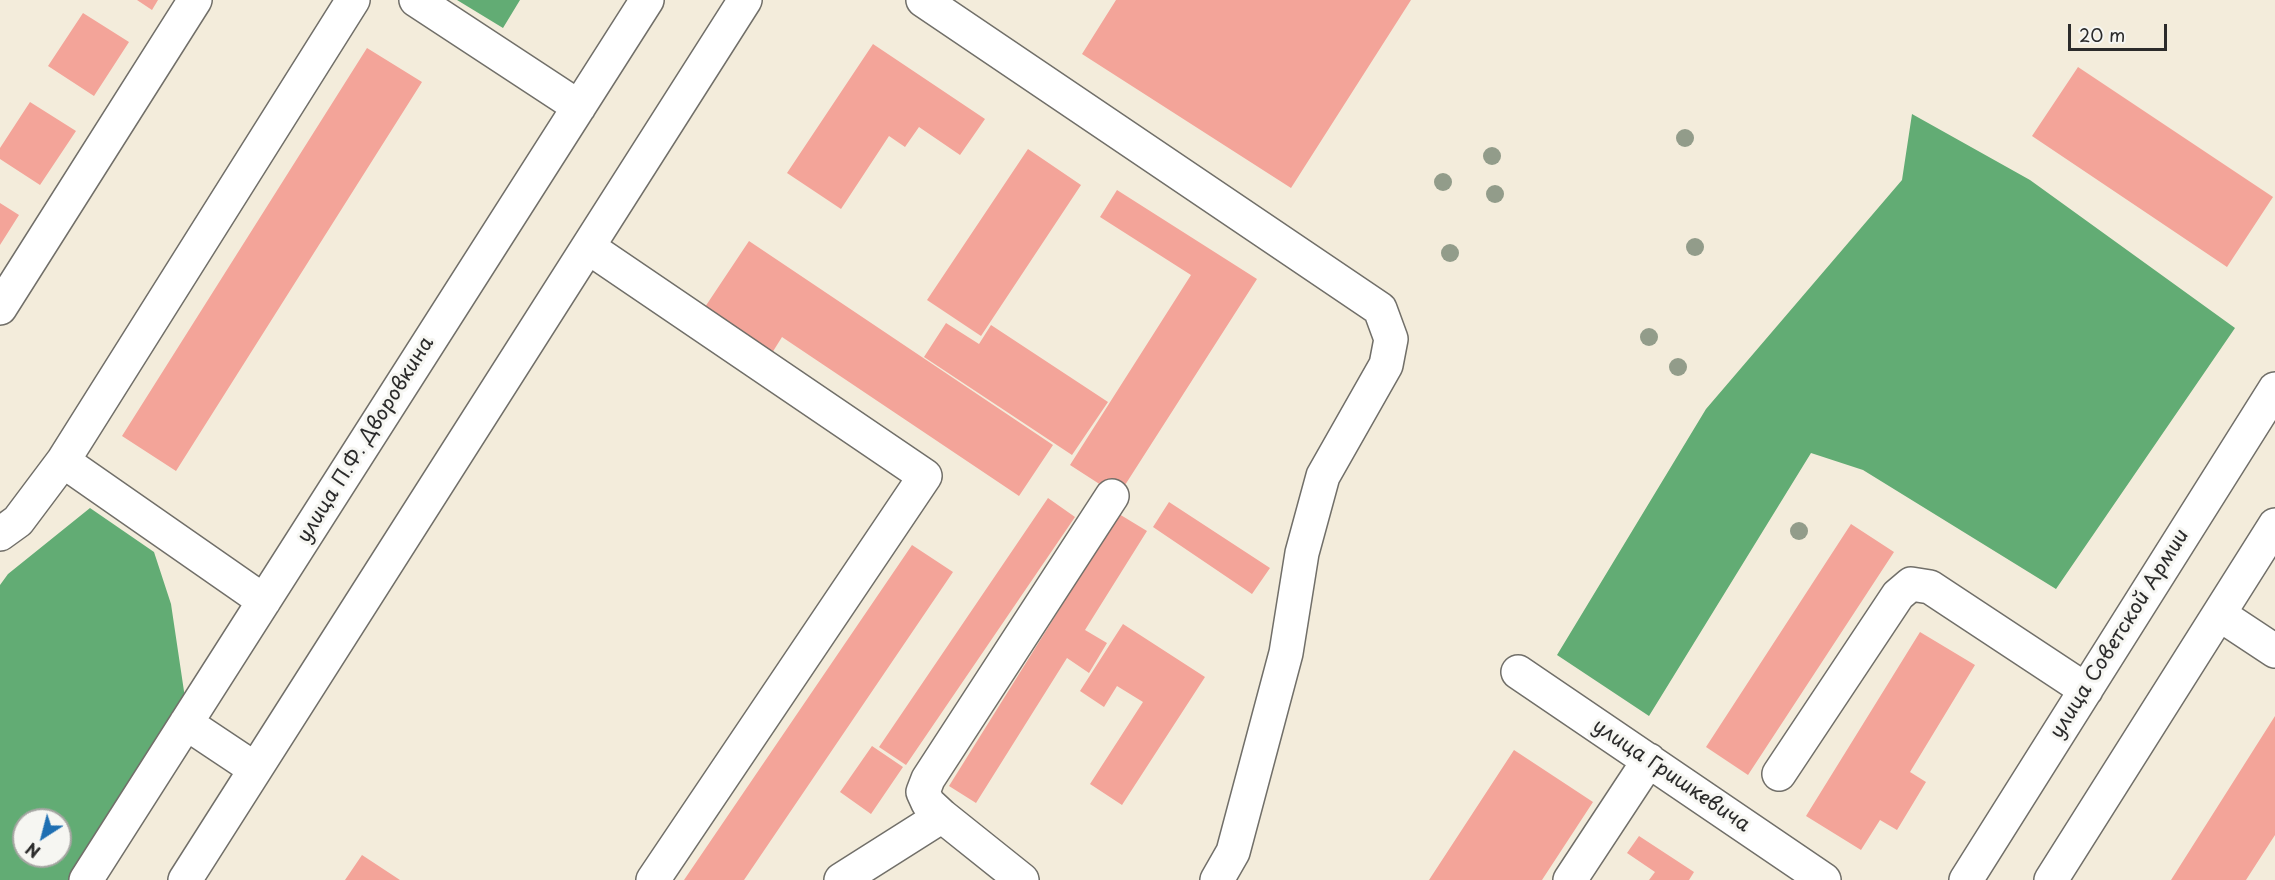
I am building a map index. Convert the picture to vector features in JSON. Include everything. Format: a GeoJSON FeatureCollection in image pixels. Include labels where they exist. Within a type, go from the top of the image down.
{"type":"FeatureCollection","features":[{"type":"Feature","properties":{"kind":"street"},"geometry":{"type":"LineString","coordinates":[[0,308],[195,0]]}},
{"type":"Feature","properties":{"kind":"street"},"geometry":{"type":"LineString","coordinates":[[0,534],[18,521],[63,461],[353,0]]}},
{"type":"Feature","properties":{"kind":"street"},"geometry":{"type":"LineString","coordinates":[[416,0],[579,107]]}},
{"type":"Feature","properties":{"kind":"street","name":"улица П.Ф. Дворовкина"},"geometry":{"type":"LineString","coordinates":[[86,880],[647,0]]}},
{"type":"Feature","properties":{"kind":"street"},"geometry":{"type":"LineString","coordinates":[[185,880],[745,0]]}},
{"type":"Feature","properties":{"kind":"street"},"geometry":{"type":"LineString","coordinates":[[923,0],[1380,309],[1391,339],[1386,365],[1323,476],[1302,553],[1286,653],[1233,852],[1217,880]]}},
{"type":"Feature","properties":{"kind":"street"},"geometry":{"type":"LineString","coordinates":[[588,247],[925,476],[653,880]]}},
{"type":"Feature","properties":{"kind":"street","name":"улица Советской Армии"},"geometry":{"type":"LineString","coordinates":[[1966,880],[2275,388]]}},
{"type":"Feature","properties":{"kind":"street"},"geometry":{"type":"LineString","coordinates":[[63,461],[264,601]]}},
{"type":"Feature","properties":{"kind":"street"},"geometry":{"type":"LineString","coordinates":[[1022,880],[942,816],[928,803],[923,792],[928,779],[1112,496]]}},
{"type":"Feature","properties":{"kind":"street"},"geometry":{"type":"LineString","coordinates":[[2059,877],[2275,525]]}},
{"type":"Feature","properties":{"kind":"street"},"geometry":{"type":"LineString","coordinates":[[1779,774],[1898,595],[1911,584],[1930,587],[2086,690]]}},
{"type":"Feature","properties":{"kind":"street"},"geometry":{"type":"LineString","coordinates":[[2219,614],[2275,651]]}},
{"type":"Feature","properties":{"kind":"street","name":"улица Гришкевича"},"geometry":{"type":"LineString","coordinates":[[1518,672],[1824,880]]}},
{"type":"Feature","properties":{"kind":"street"},"geometry":{"type":"LineString","coordinates":[[186,723],[255,769]]}},
{"type":"Feature","properties":{"kind":"street"},"geometry":{"type":"LineString","coordinates":[[1570,880],[1649,760]]}},
{"type":"Feature","properties":{"kind":"street"},"geometry":{"type":"LineString","coordinates":[[841,880],[942,816]]}},
{"type":"Feature","properties":{"kind":"green space"},"geometry":{"type":"Polygon","coordinates":[[[457,0],[520,0],[503,28],[457,0]]]}},
{"type":"Feature","properties":{"kind":"green space"},"geometry":{"type":"Polygon","coordinates":[[[1912,114],[2030,180],[2235,328],[2056,589],[1863,470],[1811,453],[1649,716],[1557,655],[1706,409],[1902,180],[1912,114]]]}},
{"type":"Feature","properties":{"kind":"green space"},"geometry":{"type":"Polygon","coordinates":[[[90,508],[154,552],[171,604],[185,698],[68,880],[0,880],[0,585],[8,574],[90,508]]]}},
{"type":"Feature","properties":{"kind":"building"},"geometry":{"type":"Polygon","coordinates":[[[137,0],[158,0],[152,10],[137,0]]]}},
{"type":"Feature","properties":{"kind":"building"},"geometry":{"type":"Polygon","coordinates":[[[1116,0],[1411,0],[1291,188],[1082,54],[1116,0]]]}},
{"type":"Feature","properties":{"kind":"building"},"geometry":{"type":"Polygon","coordinates":[[[83,13],[129,42],[94,96],[48,66],[83,13]]]}},
{"type":"Feature","properties":{"kind":"building"},"geometry":{"type":"Polygon","coordinates":[[[873,44],[985,119],[960,155],[919,127],[905,147],[889,136],[841,209],[787,173],[873,44]]]}},
{"type":"Feature","properties":{"kind":"building"},"geometry":{"type":"Polygon","coordinates":[[[367,48],[422,82],[176,471],[122,436],[367,48]]]}},
{"type":"Feature","properties":{"kind":"building"},"geometry":{"type":"Polygon","coordinates":[[[2078,67],[2273,197],[2227,267],[2032,136],[2078,67]]]}},
{"type":"Feature","properties":{"kind":"building"},"geometry":{"type":"Polygon","coordinates":[[[30,102],[76,131],[40,185],[0,159],[0,148],[30,102]]]}},
{"type":"Feature","properties":{"kind":"building"},"geometry":{"type":"Polygon","coordinates":[[[1028,149],[1081,185],[981,336],[927,300],[1028,149]]]}},
{"type":"Feature","properties":{"kind":"building"},"geometry":{"type":"Polygon","coordinates":[[[1117,190],[1257,279],[1118,496],[1070,465],[1191,275],[1100,217],[1117,190]]]}},
{"type":"Feature","properties":{"kind":"building"},"geometry":{"type":"Polygon","coordinates":[[[0,203],[19,215],[0,245],[0,203]]]}},
{"type":"Feature","properties":{"kind":"building"},"geometry":{"type":"Polygon","coordinates":[[[749,241],[1053,445],[1019,496],[782,337],[772,353],[705,307],[749,241]]]}},
{"type":"Feature","properties":{"kind":"building"},"geometry":{"type":"Polygon","coordinates":[[[946,323],[979,344],[991,325],[1108,402],[1072,455],[924,357],[946,323]]]}},
{"type":"Feature","properties":{"kind":"building"},"geometry":{"type":"Polygon","coordinates":[[[1048,498],[1075,517],[906,765],[879,747],[1048,498]]]}},
{"type":"Feature","properties":{"kind":"building"},"geometry":{"type":"Polygon","coordinates":[[[1169,502],[1270,568],[1252,594],[1153,527],[1169,502]]]}},
{"type":"Feature","properties":{"kind":"building"},"geometry":{"type":"Polygon","coordinates":[[[1119,514],[1147,531],[1085,630],[1107,643],[1089,673],[1067,658],[976,803],[949,786],[1119,514]]]}},
{"type":"Feature","properties":{"kind":"building"},"geometry":{"type":"Polygon","coordinates":[[[1851,524],[1894,552],[1748,775],[1706,747],[1851,524]]]}},
{"type":"Feature","properties":{"kind":"building"},"geometry":{"type":"Polygon","coordinates":[[[912,545],[953,572],[744,880],[684,880],[912,545]]]}},
{"type":"Feature","properties":{"kind":"building"},"geometry":{"type":"Polygon","coordinates":[[[1123,624],[1205,677],[1122,805],[1090,784],[1143,702],[1117,686],[1104,707],[1080,691],[1123,624]]]}},
{"type":"Feature","properties":{"kind":"building"},"geometry":{"type":"Polygon","coordinates":[[[1920,632],[1975,665],[1910,772],[1926,782],[1897,830],[1880,820],[1861,850],[1806,816],[1920,632]]]}},
{"type":"Feature","properties":{"kind":"building"},"geometry":{"type":"Polygon","coordinates":[[[2275,716],[2275,835],[2246,880],[2171,880],[2275,716]]]}},
{"type":"Feature","properties":{"kind":"building"},"geometry":{"type":"Polygon","coordinates":[[[872,746],[903,767],[871,814],[840,792],[872,746]]]}},
{"type":"Feature","properties":{"kind":"building"},"geometry":{"type":"Polygon","coordinates":[[[1514,750],[1593,802],[1542,880],[1429,880],[1514,750]]]}},
{"type":"Feature","properties":{"kind":"building"},"geometry":{"type":"Polygon","coordinates":[[[1639,836],[1694,872],[1689,880],[1649,880],[1655,872],[1627,853],[1639,836]]]}},
{"type":"Feature","properties":{"kind":"building"},"geometry":{"type":"Polygon","coordinates":[[[362,855],[400,880],[345,880],[362,855]]]}}]}
